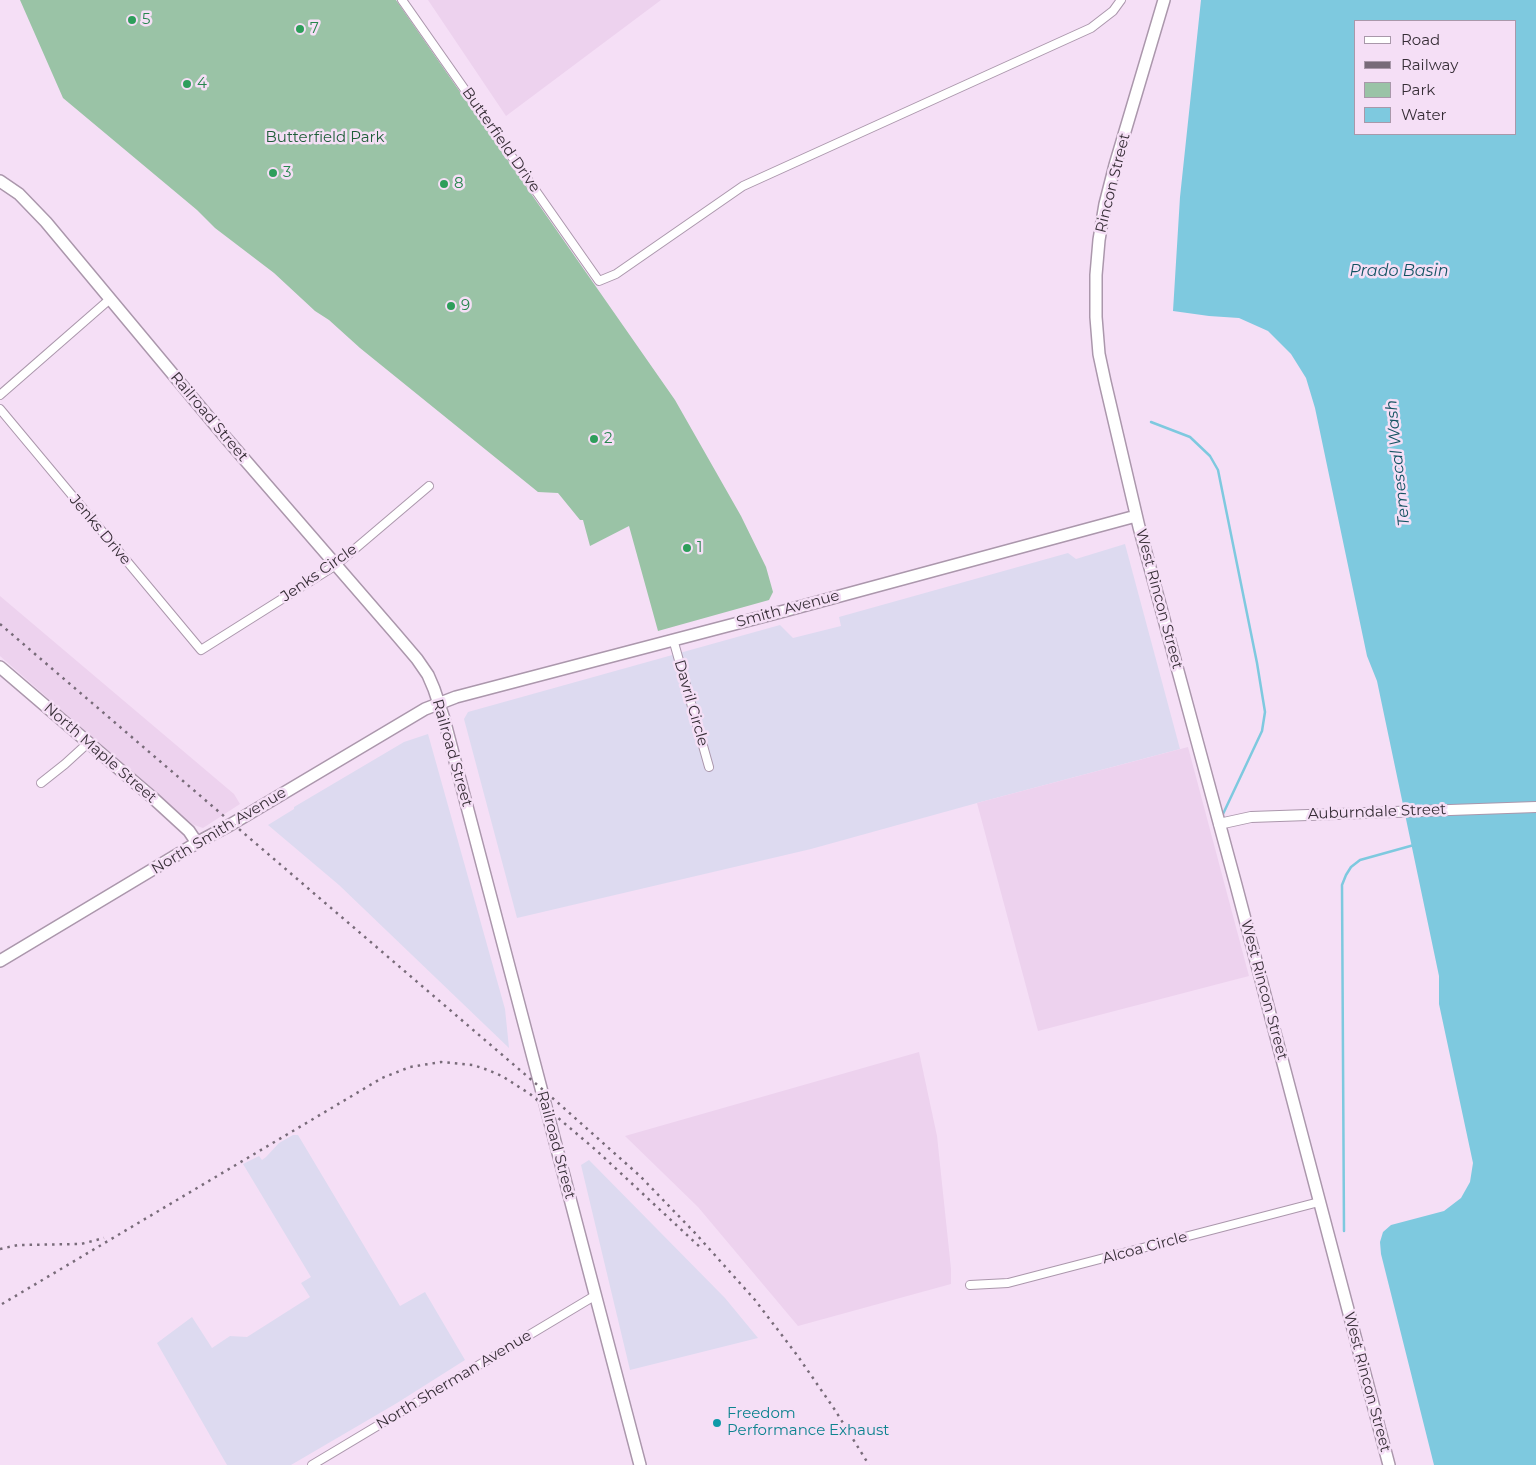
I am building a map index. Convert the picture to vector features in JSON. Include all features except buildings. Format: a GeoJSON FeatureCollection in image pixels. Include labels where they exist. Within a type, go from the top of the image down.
{"type":"FeatureCollection","features":[{"type":"Feature","properties":{"kind":"main road","name":"Rincon Street"},"geometry":{"type":"LineString","coordinates":[[1136,516],[1102,368],[1096,317],[1096,275],[1098,240],[1105,204],[1164,0]]}},
{"type":"Feature","properties":{"kind":"main road","name":"Railroad Street"},"geometry":{"type":"LineString","coordinates":[[0,181],[19,194],[34,209],[226,438],[417,659],[428,675],[439,703],[548,1108],[640,1465]]}},
{"type":"Feature","properties":{"kind":"main road","name":"Smith Avenue"},"geometry":{"type":"LineString","coordinates":[[439,703],[1136,516]]}},
{"type":"Feature","properties":{"kind":"main road","name":"West Rincon Street"},"geometry":{"type":"LineString","coordinates":[[1136,516],[1220,824],[1389,1465]]}},
{"type":"Feature","properties":{"kind":"main road","name":"North Maple Street"},"geometry":{"type":"LineString","coordinates":[[0,667],[167,811],[189,832],[197,843]]}},
{"type":"Feature","properties":{"kind":"main road","name":"North Smith Avenue"},"geometry":{"type":"LineString","coordinates":[[0,961],[425,709],[439,703]]}},
{"type":"Feature","properties":{"kind":"street","name":"Butterfield Drive"},"geometry":{"type":"LineString","coordinates":[[402,0],[599,281],[616,274],[743,186],[1090,28],[1114,10],[1121,0]]}},
{"type":"Feature","properties":{"kind":"street"},"geometry":{"type":"LineString","coordinates":[[0,395],[110,299]]}},
{"type":"Feature","properties":{"kind":"street","name":"Jenks Drive"},"geometry":{"type":"LineString","coordinates":[[0,409],[201,650]]}},
{"type":"Feature","properties":{"kind":"street","name":"Jenks Circle"},"geometry":{"type":"LineString","coordinates":[[201,650],[336,565],[429,486]]}},
{"type":"Feature","properties":{"kind":"street","name":"Davril Circle"},"geometry":{"type":"LineString","coordinates":[[673,639],[709,767]]}},
{"type":"Feature","properties":{"kind":"street"},"geometry":{"type":"LineString","coordinates":[[41,783],[88,743]]}},
{"type":"Feature","properties":{"kind":"street","name":"Auburndale Street"},"geometry":{"type":"LineString","coordinates":[[1220,824],[1251,817],[1536,807]]}},
{"type":"Feature","properties":{"kind":"street","name":"Alcoa Circle"},"geometry":{"type":"LineString","coordinates":[[970,1285],[1008,1283],[1319,1202]]}},
{"type":"Feature","properties":{"kind":"street","name":"North Sherman Avenue"},"geometry":{"type":"LineString","coordinates":[[312,1465],[596,1296]]}},
{"type":"Feature","properties":{"kind":"shaded area"},"geometry":{"type":"Polygon","coordinates":[[[428,0],[661,0],[506,116],[428,0]]]}},
{"type":"Feature","properties":{"kind":"shaded area"},"geometry":{"type":"Polygon","coordinates":[[[1125,544],[1180,749],[811,849],[517,918],[464,719],[468,712],[780,625],[793,638],[841,626],[839,617],[1068,553],[1076,559],[1125,544]]]}},
{"type":"Feature","properties":{"kind":"shaded area"},"geometry":{"type":"Polygon","coordinates":[[[0,596],[234,794],[240,804],[203,828],[194,825],[179,814],[0,656],[0,596]]]}},
{"type":"Feature","properties":{"kind":"shaded area"},"geometry":{"type":"Polygon","coordinates":[[[428,734],[505,1009],[509,1048],[339,885],[268,825],[294,809],[294,807],[404,742],[428,734]]]}},
{"type":"Feature","properties":{"kind":"shaded area"},"geometry":{"type":"Polygon","coordinates":[[[1188,747],[1249,976],[1038,1031],[977,803],[1188,747]]]}},
{"type":"Feature","properties":{"kind":"shaded area"},"geometry":{"type":"Polygon","coordinates":[[[919,1052],[937,1136],[951,1284],[798,1326],[698,1207],[625,1136],[919,1052]]]}},
{"type":"Feature","properties":{"kind":"shaded area"},"geometry":{"type":"Polygon","coordinates":[[[293,1135],[298,1135],[400,1306],[425,1292],[465,1360],[397,1403],[291,1465],[227,1465],[157,1343],[192,1317],[212,1348],[230,1336],[247,1337],[310,1297],[301,1283],[311,1277],[243,1164],[259,1156],[262,1160],[279,1143],[293,1135]]]}},
{"type":"Feature","properties":{"kind":"shaded area"},"geometry":{"type":"Polygon","coordinates":[[[589,1160],[725,1298],[758,1338],[630,1370],[581,1165],[589,1160]]]}},
{"type":"Feature","properties":{"kind":"green space","name":"Butterfield Park"},"geometry":{"type":"Polygon","coordinates":[[[20,0],[396,0],[675,400],[741,516],[766,567],[773,592],[769,600],[658,631],[629,526],[590,546],[583,520],[580,520],[558,493],[538,492],[360,348],[329,320],[315,311],[274,273],[215,228],[197,210],[63,98],[20,0]]]}},
{"type":"Feature","properties":{"kind":"water","name":"Prado Basin"},"geometry":{"type":"Polygon","coordinates":[[[1201,0],[1536,0],[1536,1465],[1434,1465],[1381,1254],[1380,1242],[1383,1232],[1391,1225],[1444,1211],[1461,1198],[1470,1182],[1473,1163],[1439,1004],[1439,976],[1377,681],[1367,656],[1315,408],[1306,378],[1291,354],[1268,331],[1239,318],[1173,311],[1180,197],[1201,0]]]}},
{"type":"Feature","properties":{"kind":"waterway"},"geometry":{"type":"LineString","coordinates":[[1151,422],[1190,437],[1210,456],[1218,470],[1257,663],[1265,712],[1262,731],[1223,814]]}},
{"type":"Feature","properties":{"kind":"waterway"},"geometry":{"type":"LineString","coordinates":[[1344,1231],[1342,885],[1351,867],[1360,860],[1414,845]]}},
{"type":"Feature","properties":{"kind":"railway"},"geometry":{"type":"LineString","coordinates":[[0,624],[556,1101],[640,1176],[696,1234],[755,1300],[797,1355],[835,1410],[869,1465]]}},
{"type":"Feature","properties":{"kind":"railway"},"geometry":{"type":"LineString","coordinates":[[2,1304],[382,1078],[410,1067],[441,1062],[473,1065],[488,1070],[502,1076],[530,1094],[597,1151],[702,1249]]}},
{"type":"Feature","properties":{"kind":"railway"},"geometry":{"type":"LineString","coordinates":[[0,1249],[18,1245],[81,1244],[104,1238]]}},
{"type":"Feature","properties":{"kind":"place","name":"5"},"geometry":{"type":"Point","coordinates":[132,20]}},
{"type":"Feature","properties":{"kind":"place","name":"7"},"geometry":{"type":"Point","coordinates":[300,29]}},
{"type":"Feature","properties":{"kind":"place","name":"4"},"geometry":{"type":"Point","coordinates":[187,84]}},
{"type":"Feature","properties":{"kind":"place","name":"3"},"geometry":{"type":"Point","coordinates":[273,173]}},
{"type":"Feature","properties":{"kind":"place","name":"8"},"geometry":{"type":"Point","coordinates":[444,184]}},
{"type":"Feature","properties":{"kind":"place","name":"9"},"geometry":{"type":"Point","coordinates":[451,306]}},
{"type":"Feature","properties":{"kind":"place","name":"2"},"geometry":{"type":"Point","coordinates":[594,439]}},
{"type":"Feature","properties":{"kind":"place","name":"1"},"geometry":{"type":"Point","coordinates":[687,548]}},
{"type":"Feature","properties":{"kind":"place","name":"Freedom Performance Exhaust"},"geometry":{"type":"Point","coordinates":[717,1423]}},
{"type":"Feature","properties":{"kind":"water label","name":"Temescal Wash"},"geometry":{"type":"Point","coordinates":[1398,463]}}]}
